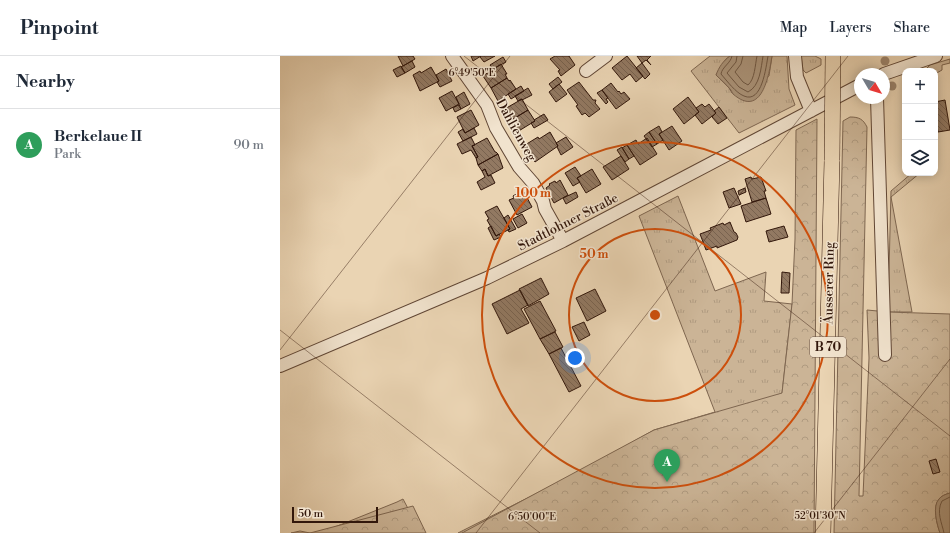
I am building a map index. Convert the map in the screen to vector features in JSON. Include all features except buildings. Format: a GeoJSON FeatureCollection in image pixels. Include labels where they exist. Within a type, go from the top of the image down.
{"type":"FeatureCollection","features":[{"type":"Feature","properties":{"kind":"main road","name":"Äusserer Ring"},"geometry":{"type":"LineString","coordinates":[[823,533],[833,56]]}},
{"type":"Feature","properties":{"kind":"street","name":"Dahlienweg"},"geometry":{"type":"LineString","coordinates":[[452,56],[487,105],[496,128],[519,167],[533,183],[543,201],[545,209],[563,241]]}},
{"type":"Feature","properties":{"kind":"street"},"geometry":{"type":"LineString","coordinates":[[586,71],[606,56]]}},
{"type":"Feature","properties":{"kind":"street"},"geometry":{"type":"LineString","coordinates":[[795,56],[797,77],[810,107]]}},
{"type":"Feature","properties":{"kind":"street"},"geometry":{"type":"LineString","coordinates":[[890,70],[908,60],[936,56]]}},
{"type":"Feature","properties":{"kind":"street","name":"Stadtlohner Straße"},"geometry":{"type":"LineString","coordinates":[[280,366],[487,278],[563,241],[810,107],[854,88]]}},
{"type":"Feature","properties":{"kind":"street"},"geometry":{"type":"LineString","coordinates":[[877,104],[885,354]]}},
{"type":"Feature","properties":{"kind":"green space"},"geometry":{"type":"Polygon","coordinates":[[[710,56],[730,56],[726,59],[716,75],[732,93],[769,76],[772,56],[787,56],[789,89],[795,105],[739,133],[691,71],[710,56]]]}},
{"type":"Feature","properties":{"kind":"green space"},"geometry":{"type":"Polygon","coordinates":[[[801,56],[815,56],[821,59],[821,65],[806,73],[803,70],[801,56]]]}},
{"type":"Feature","properties":{"kind":"green space"},"geometry":{"type":"Polygon","coordinates":[[[950,59],[950,63],[942,65],[942,70],[938,72],[938,68],[927,68],[930,65],[950,59]]]}},
{"type":"Feature","properties":{"kind":"green space"},"geometry":{"type":"Polygon","coordinates":[[[850,117],[860,119],[867,127],[859,496],[863,496],[869,358],[867,310],[950,314],[950,493],[940,498],[936,506],[935,511],[940,533],[834,533],[843,121],[850,117]]]}},
{"type":"Feature","properties":{"kind":"green space"},"geometry":{"type":"Polygon","coordinates":[[[817,119],[814,533],[462,533],[654,430],[782,393],[792,304],[795,239],[796,130],[817,119]]]}},
{"type":"Feature","properties":{"kind":"green space"},"geometry":{"type":"Polygon","coordinates":[[[908,176],[916,176],[891,197],[912,312],[888,312],[891,191],[908,176]]]}},
{"type":"Feature","properties":{"kind":"green space"},"geometry":{"type":"Polygon","coordinates":[[[678,196],[715,291],[766,272],[764,301],[792,304],[782,393],[778,533],[458,533],[575,474],[654,430],[715,412],[639,216],[678,196]]]}},
{"type":"Feature","properties":{"kind":"green space"},"geometry":{"type":"Polygon","coordinates":[[[403,499],[421,533],[320,533],[397,502],[403,499]]]}},
{"type":"Feature","properties":{"kind":"green space"},"geometry":{"type":"Polygon","coordinates":[[[413,506],[426,533],[310,533],[413,506]]]}},
{"type":"Feature","properties":{"kind":"green space"},"geometry":{"type":"Polygon","coordinates":[[[300,531],[310,533],[291,533],[300,531]]]}},
{"type":"Feature","properties":{"kind":"water"},"geometry":{"type":"Polygon","coordinates":[[[730,56],[772,56],[766,83],[762,92],[757,98],[751,101],[743,100],[733,94],[716,75],[718,69],[730,56]]]}},
{"type":"Feature","properties":{"kind":"water"},"geometry":{"type":"Polygon","coordinates":[[[950,493],[950,533],[940,533],[935,511],[937,502],[944,495],[950,493]]]}},
{"type":"Feature","properties":{"kind":"place","name":"Berkelaue II"},"geometry":{"type":"Point","coordinates":[667,482]}}]}
